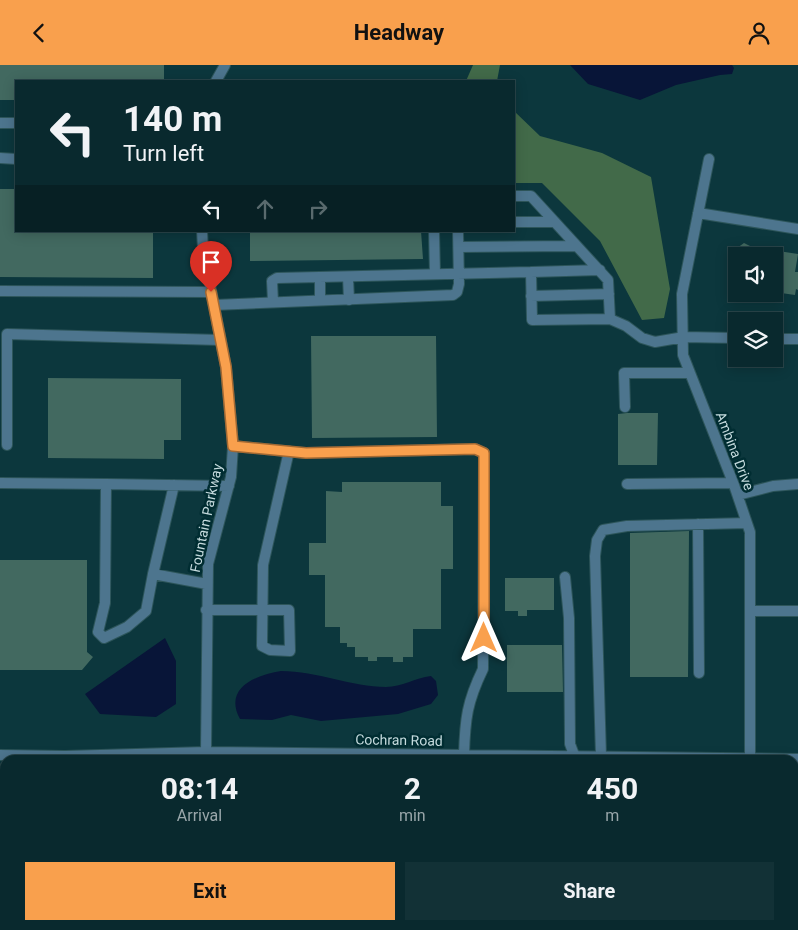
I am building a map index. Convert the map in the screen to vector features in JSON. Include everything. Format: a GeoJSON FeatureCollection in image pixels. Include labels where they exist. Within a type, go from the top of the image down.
{"type":"FeatureCollection","features":[{"type":"Feature","properties":{"kind":"street"},"geometry":{"type":"LineString","coordinates":[[217,80],[225,65]]}},
{"type":"Feature","properties":{"kind":"street"},"geometry":{"type":"LineString","coordinates":[[0,123],[15,123]]}},
{"type":"Feature","properties":{"kind":"street"},"geometry":{"type":"LineString","coordinates":[[0,158],[15,159]]}},
{"type":"Feature","properties":{"kind":"street","name":"Ambina Drive"},"geometry":{"type":"LineString","coordinates":[[709,159],[682,294],[683,355],[738,495],[750,532],[750,755]]}},
{"type":"Feature","properties":{"kind":"street"},"geometry":{"type":"LineString","coordinates":[[515,196],[532,196],[608,280],[610,319]]}},
{"type":"Feature","properties":{"kind":"street"},"geometry":{"type":"LineString","coordinates":[[698,213],[798,229]]}},
{"type":"Feature","properties":{"kind":"street"},"geometry":{"type":"LineString","coordinates":[[515,222],[555,222]]}},
{"type":"Feature","properties":{"kind":"street","name":"Fountain Parkway"},"geometry":{"type":"LineString","coordinates":[[202,232],[211,292],[226,367],[233,446],[229,486],[208,564],[206,610],[206,752]]}},
{"type":"Feature","properties":{"kind":"street"},"geometry":{"type":"LineString","coordinates":[[434,232],[434,274]]}},
{"type":"Feature","properties":{"kind":"street"},"geometry":{"type":"LineString","coordinates":[[214,305],[447,297],[457,292],[460,273],[458,232]]}},
{"type":"Feature","properties":{"kind":"street"},"geometry":{"type":"LineString","coordinates":[[459,247],[577,246]]}},
{"type":"Feature","properties":{"kind":"street"},"geometry":{"type":"LineString","coordinates":[[272,302],[272,281],[277,278],[600,270]]}},
{"type":"Feature","properties":{"kind":"street"},"geometry":{"type":"LineString","coordinates":[[531,272],[532,320],[610,319],[626,326],[642,338],[655,342],[684,337],[728,338]]}},
{"type":"Feature","properties":{"kind":"street"},"geometry":{"type":"LineString","coordinates":[[320,277],[320,301]]}},
{"type":"Feature","properties":{"kind":"street"},"geometry":{"type":"LineString","coordinates":[[348,277],[349,299]]}},
{"type":"Feature","properties":{"kind":"street"},"geometry":{"type":"LineString","coordinates":[[0,291],[211,292]]}},
{"type":"Feature","properties":{"kind":"street"},"geometry":{"type":"LineString","coordinates":[[531,296],[609,294]]}},
{"type":"Feature","properties":{"kind":"street"},"geometry":{"type":"LineString","coordinates":[[7,445],[7,334],[220,339]]}},
{"type":"Feature","properties":{"kind":"street"},"geometry":{"type":"LineString","coordinates":[[783,339],[798,339]]}},
{"type":"Feature","properties":{"kind":"street"},"geometry":{"type":"LineString","coordinates":[[625,407],[624,373],[690,373]]}},
{"type":"Feature","properties":{"kind":"street"},"geometry":{"type":"LineString","coordinates":[[233,446],[290,451],[475,449],[484,453],[482,669],[470,695],[465,715],[464,755]]}},
{"type":"Feature","properties":{"kind":"street"},"geometry":{"type":"LineString","coordinates":[[206,610],[262,611],[289,610],[290,651],[270,650],[262,646],[262,611],[264,565],[290,451]]}},
{"type":"Feature","properties":{"kind":"street"},"geometry":{"type":"LineString","coordinates":[[0,483],[229,486]]}},
{"type":"Feature","properties":{"kind":"street"},"geometry":{"type":"LineString","coordinates":[[627,484],[733,483]]}},
{"type":"Feature","properties":{"kind":"street"},"geometry":{"type":"LineString","coordinates":[[106,484],[105,603],[98,633],[104,638],[127,627],[146,611],[174,485]]}},
{"type":"Feature","properties":{"kind":"street"},"geometry":{"type":"LineString","coordinates":[[738,495],[773,486],[798,484]]}},
{"type":"Feature","properties":{"kind":"street"},"geometry":{"type":"LineString","coordinates":[[601,755],[595,556],[597,540],[603,530],[615,527],[747,523]]}},
{"type":"Feature","properties":{"kind":"street"},"geometry":{"type":"LineString","coordinates":[[698,524],[699,673]]}},
{"type":"Feature","properties":{"kind":"street"},"geometry":{"type":"LineString","coordinates":[[153,574],[207,584]]}},
{"type":"Feature","properties":{"kind":"street"},"geometry":{"type":"LineString","coordinates":[[565,577],[568,618],[570,744],[575,755]]}},
{"type":"Feature","properties":{"kind":"street"},"geometry":{"type":"LineString","coordinates":[[750,611],[798,611]]}},
{"type":"Feature","properties":{"kind":"street","name":"Cochran Road"},"geometry":{"type":"LineString","coordinates":[[136,755],[206,752],[464,755]]}},
{"type":"Feature","properties":{"kind":"street"},"geometry":{"type":"LineString","coordinates":[[0,858],[0,873]]}},
{"type":"Feature","properties":{"kind":"green space"},"geometry":{"type":"Polygon","coordinates":[[[473,65],[500,65],[497,80],[466,80],[473,65]]]}},
{"type":"Feature","properties":{"kind":"green space"},"geometry":{"type":"Polygon","coordinates":[[[515,112],[540,136],[602,153],[651,177],[670,289],[664,318],[642,320],[600,241],[542,183],[515,183],[515,112]]]}},
{"type":"Feature","properties":{"kind":"water"},"geometry":{"type":"Polygon","coordinates":[[[570,65],[732,65],[734,68],[732,74],[676,85],[640,100],[588,84],[570,65]]]}},
{"type":"Feature","properties":{"kind":"water"},"geometry":{"type":"Polygon","coordinates":[[[165,638],[176,661],[176,704],[156,717],[100,714],[85,694],[165,638]]]}},
{"type":"Feature","properties":{"kind":"water"},"geometry":{"type":"Polygon","coordinates":[[[281,671],[308,673],[360,685],[386,687],[398,686],[431,676],[436,681],[438,695],[431,704],[398,714],[321,721],[291,715],[272,720],[240,719],[236,708],[236,699],[239,691],[253,680],[281,671]]]}},
{"type":"Feature","properties":{"kind":"building"},"geometry":{"type":"Polygon","coordinates":[[[0,65],[164,65],[164,80],[15,80],[15,100],[0,100],[0,65]]]}},
{"type":"Feature","properties":{"kind":"building"},"geometry":{"type":"Polygon","coordinates":[[[0,189],[15,189],[15,232],[153,232],[153,278],[0,277],[0,189]]]}},
{"type":"Feature","properties":{"kind":"building"},"geometry":{"type":"Polygon","coordinates":[[[250,232],[421,232],[423,259],[250,261],[250,232]]]}},
{"type":"Feature","properties":{"kind":"building"},"geometry":{"type":"Polygon","coordinates":[[[744,243],[752,247],[738,247],[744,243]]]}},
{"type":"Feature","properties":{"kind":"building"},"geometry":{"type":"Polygon","coordinates":[[[783,252],[798,254],[795,272],[798,272],[798,290],[796,289],[795,295],[783,293],[783,252]]]}},
{"type":"Feature","properties":{"kind":"building"},"geometry":{"type":"Polygon","coordinates":[[[311,336],[436,336],[437,437],[312,438],[311,336]]]}},
{"type":"Feature","properties":{"kind":"building"},"geometry":{"type":"Polygon","coordinates":[[[48,378],[181,379],[181,440],[164,440],[164,459],[48,458],[48,378]]]}},
{"type":"Feature","properties":{"kind":"building"},"geometry":{"type":"Polygon","coordinates":[[[658,413],[657,465],[618,465],[618,414],[658,413]]]}},
{"type":"Feature","properties":{"kind":"building"},"geometry":{"type":"Polygon","coordinates":[[[342,482],[441,482],[441,506],[453,506],[453,569],[441,569],[441,629],[413,629],[413,657],[403,657],[403,662],[393,662],[393,657],[377,657],[377,661],[368,661],[368,657],[355,657],[355,647],[347,647],[347,643],[340,643],[340,627],[325,627],[325,575],[309,575],[309,543],[326,543],[326,491],[342,492],[342,482]]]}},
{"type":"Feature","properties":{"kind":"building"},"geometry":{"type":"Polygon","coordinates":[[[689,531],[688,677],[630,677],[630,533],[689,531]]]}},
{"type":"Feature","properties":{"kind":"building"},"geometry":{"type":"Polygon","coordinates":[[[0,560],[87,560],[87,652],[93,657],[82,670],[0,670],[0,560]]]}},
{"type":"Feature","properties":{"kind":"building"},"geometry":{"type":"Polygon","coordinates":[[[505,578],[554,578],[554,610],[527,610],[527,616],[518,616],[518,611],[505,611],[505,578]]]}},
{"type":"Feature","properties":{"kind":"building"},"geometry":{"type":"Polygon","coordinates":[[[507,645],[562,645],[563,692],[507,692],[507,645]]]}},
{"type":"Feature","properties":{"kind":"route"},"geometry":{"type":"LineString","coordinates":[[211,292],[226,367],[233,446],[306,453],[475,449],[484,453],[484,638]]}}]}
